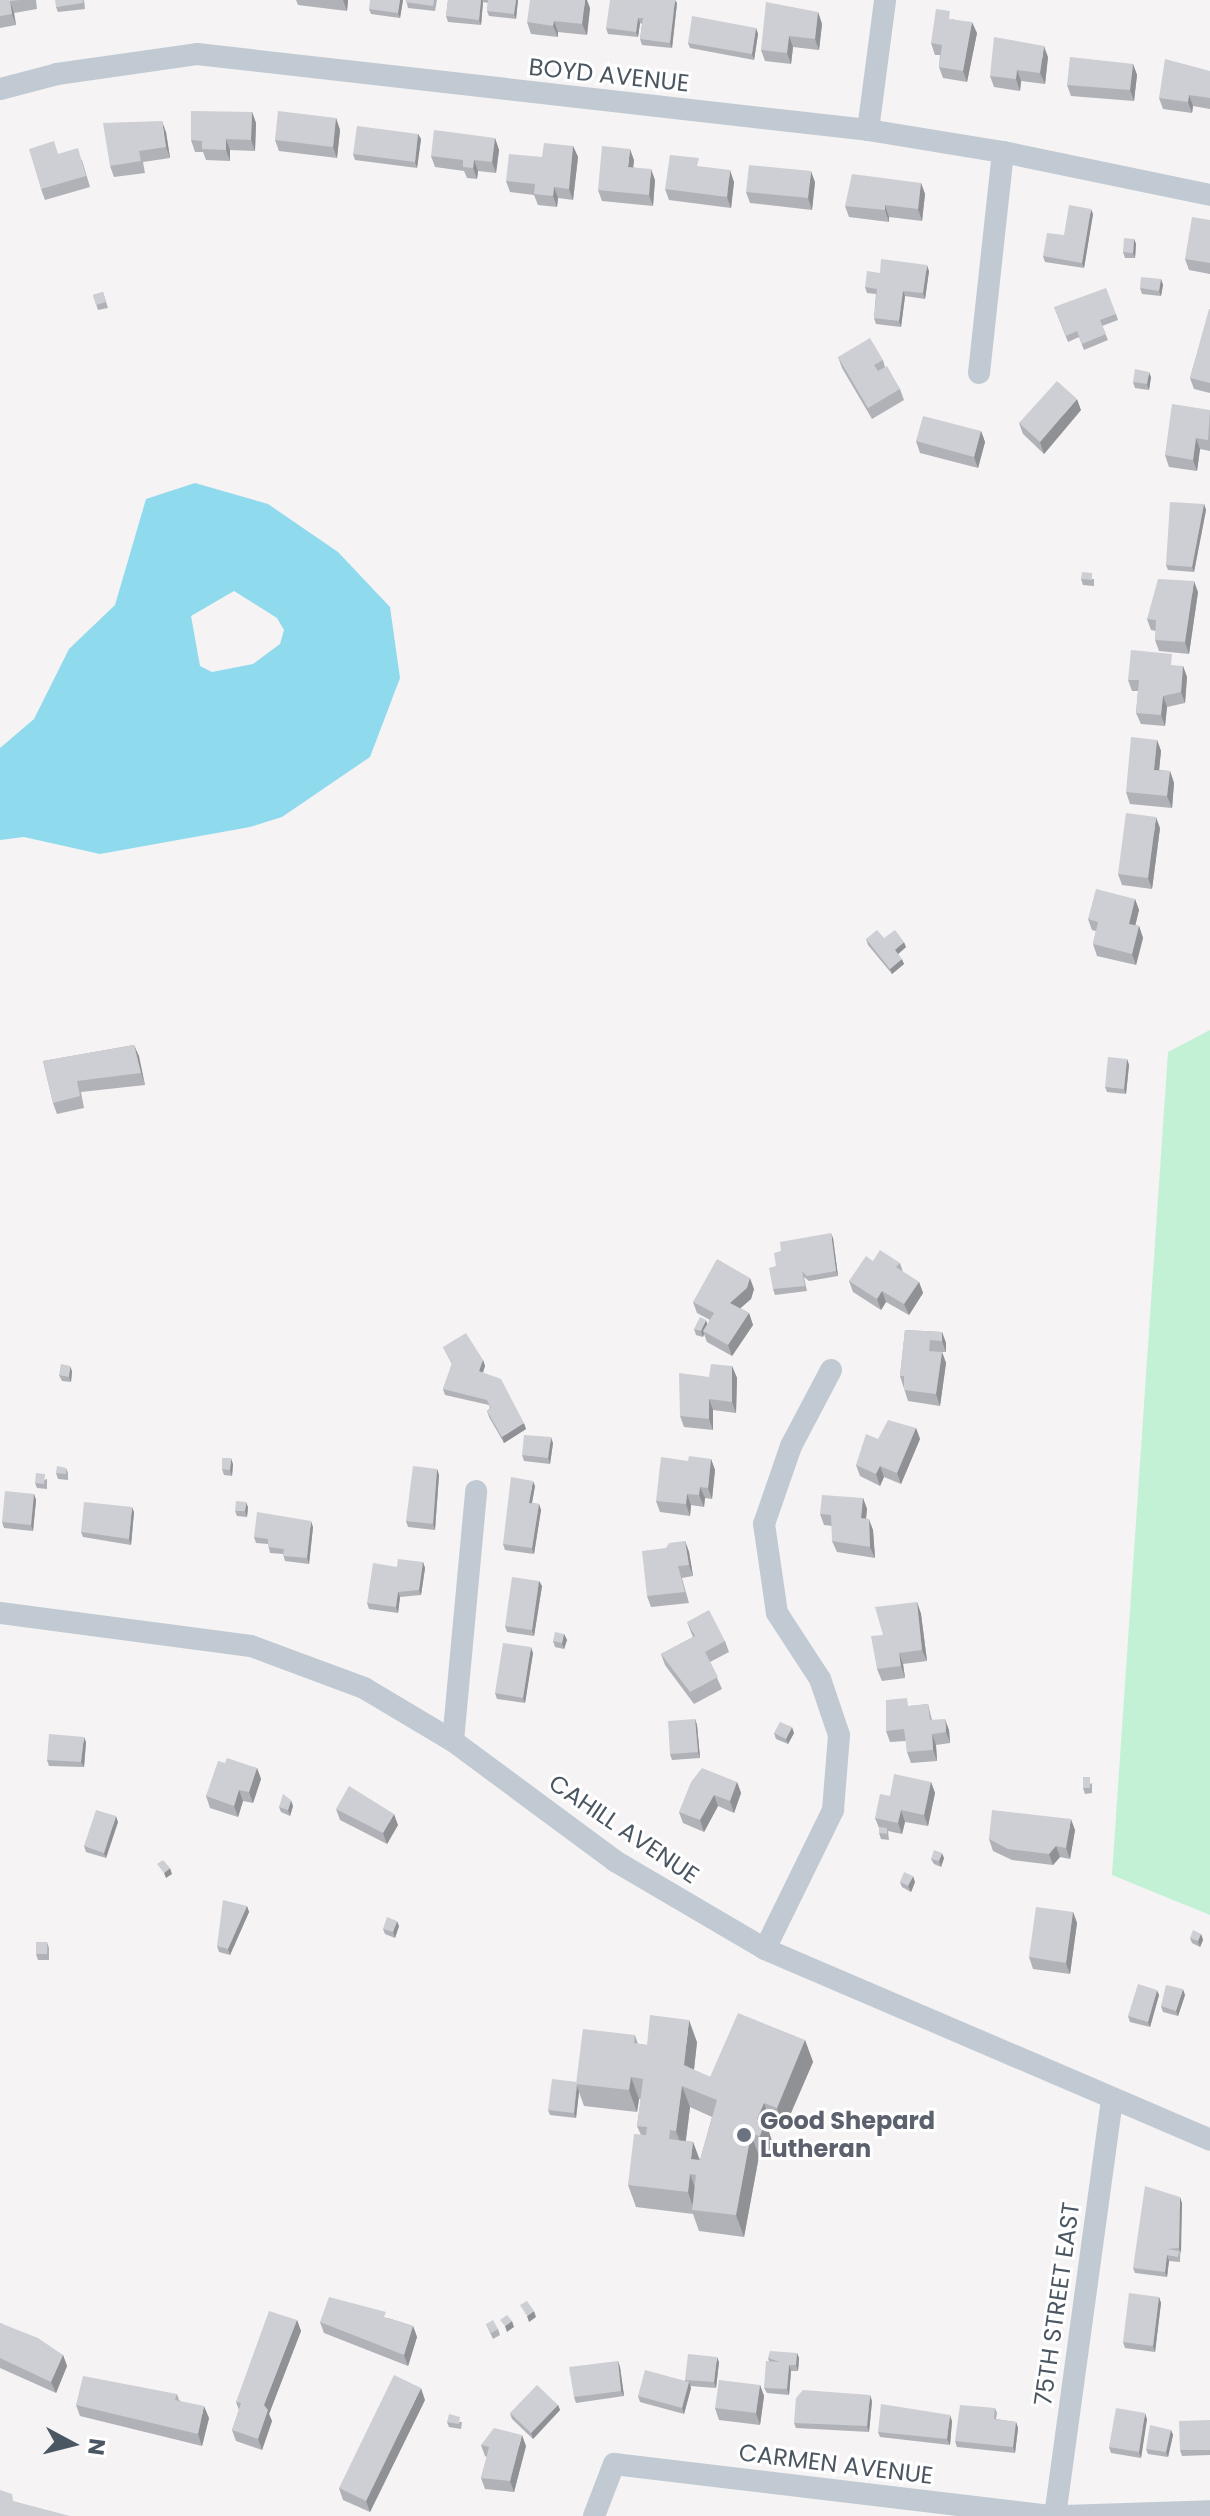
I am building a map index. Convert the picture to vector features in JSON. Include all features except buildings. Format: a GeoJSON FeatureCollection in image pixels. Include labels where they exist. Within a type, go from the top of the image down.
{"type":"FeatureCollection","features":[{"type":"Feature","properties":{"kind":"street"},"geometry":{"type":"LineString","coordinates":[[868,130],[885,0]]}},
{"type":"Feature","properties":{"kind":"street","name":"BOYD AVENUE"},"geometry":{"type":"LineString","coordinates":[[0,89],[57,74],[197,54],[868,130],[1003,152],[1210,195]]}},
{"type":"Feature","properties":{"kind":"street"},"geometry":{"type":"LineString","coordinates":[[979,373],[1003,152]]}},
{"type":"Feature","properties":{"kind":"street"},"geometry":{"type":"LineString","coordinates":[[765,1949],[833,1810],[839,1735],[820,1679],[777,1613],[764,1524],[791,1446],[831,1370]]}},
{"type":"Feature","properties":{"kind":"street"},"geometry":{"type":"LineString","coordinates":[[453,1741],[476,1491]]}},
{"type":"Feature","properties":{"kind":"street","name":"CAHILL AVENUE"},"geometry":{"type":"LineString","coordinates":[[0,1613],[251,1646],[364,1688],[453,1741],[615,1861],[765,1949],[1210,2140]]}},
{"type":"Feature","properties":{"kind":"street","name":"75TH STREET EAST"},"geometry":{"type":"LineString","coordinates":[[1053,2516],[1112,2099]]}},
{"type":"Feature","properties":{"kind":"street","name":"CARMEN AVENUE"},"geometry":{"type":"LineString","coordinates":[[594,2516],[614,2464],[1053,2516]]}},
{"type":"Feature","properties":{"kind":"street"},"geometry":{"type":"LineString","coordinates":[[1063,2516],[1210,2511]]}},
{"type":"Feature","properties":{"kind":"green space"},"geometry":{"type":"Polygon","coordinates":[[[1210,1030],[1210,1915],[1112,1875],[1168,1052],[1210,1030]]]}},
{"type":"Feature","properties":{"kind":"water"},"geometry":{"type":"Polygon","coordinates":[[[195,483],[268,504],[338,552],[390,607],[400,678],[370,757],[282,817],[250,827],[100,854],[24,837],[0,840],[0,748],[34,719],[69,649],[115,605],[146,499],[195,483]],[[234,591],[191,616],[200,666],[212,672],[253,664],[280,644],[284,630],[277,618],[234,591]]]}},
{"type":"Feature","properties":{"kind":"place","name":"Good Shepard Lutheran"},"geometry":{"type":"Point","coordinates":[744,2135]}}]}
